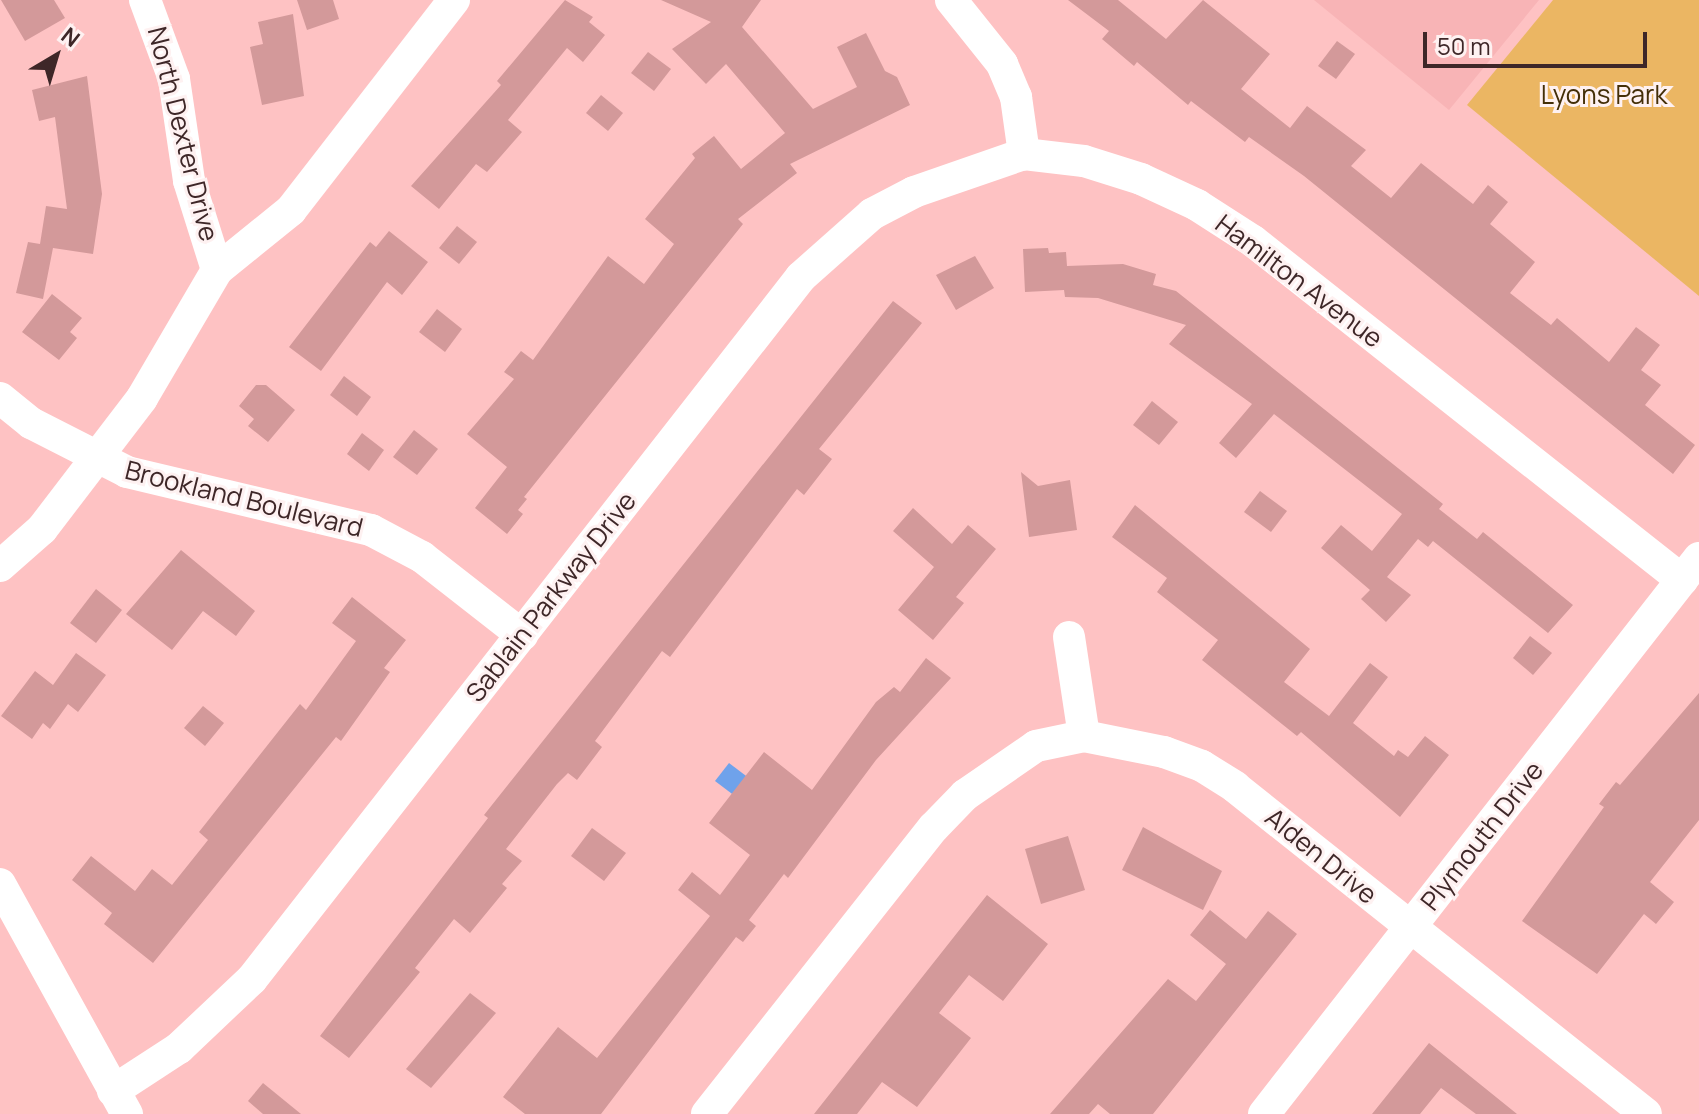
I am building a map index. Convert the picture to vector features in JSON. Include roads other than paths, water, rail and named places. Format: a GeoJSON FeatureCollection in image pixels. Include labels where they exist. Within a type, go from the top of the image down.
{"type":"FeatureCollection","features":[{"type":"Feature","properties":{"kind":"street","name":"North Dexter Drive"},"geometry":{"type":"LineString","coordinates":[[145,0],[174,79],[189,181],[217,270]]}},
{"type":"Feature","properties":{"kind":"street"},"geometry":{"type":"LineString","coordinates":[[0,566],[42,529],[142,398],[217,270],[291,210],[454,0]]}},
{"type":"Feature","properties":{"kind":"street"},"geometry":{"type":"LineString","coordinates":[[951,0],[1002,64],[1016,97],[1024,154]]}},
{"type":"Feature","properties":{"kind":"street","name":"Hamilton Avenue"},"geometry":{"type":"LineString","coordinates":[[1024,154],[1084,161],[1141,179],[1197,205],[1253,241],[1690,569]]}},
{"type":"Feature","properties":{"kind":"street","name":"Sablain Parkway Drive"},"geometry":{"type":"LineString","coordinates":[[120,1103],[252,979],[801,277],[832,245],[872,214],[914,192],[1024,154]]}},
{"type":"Feature","properties":{"kind":"street","name":"Brookland Boulevard"},"geometry":{"type":"LineString","coordinates":[[0,398],[95,459],[127,472],[371,530],[422,557],[522,635]]}},
{"type":"Feature","properties":{"kind":"street","name":"Plymouth Drive"},"geometry":{"type":"LineString","coordinates":[[1264,1114],[1690,569]]}},
{"type":"Feature","properties":{"kind":"street"},"geometry":{"type":"LineString","coordinates":[[1069,637],[1084,736]]}},
{"type":"Feature","properties":{"kind":"street","name":"Alden Drive"},"geometry":{"type":"LineString","coordinates":[[707,1114],[934,827],[965,795],[1036,746],[1084,736],[1164,752],[1202,766],[1646,1114]]}},
{"type":"Feature","properties":{"kind":"street"},"geometry":{"type":"LineString","coordinates":[[0,884],[120,1103]]}},
{"type":"Feature","properties":{"kind":"water"},"geometry":{"type":"Polygon","coordinates":[[[729,763],[766,791],[752,809],[715,781],[729,763]]]}},
{"type":"Feature","properties":{"kind":"park label","name":"Lyons Park"},"geometry":{"type":"Point","coordinates":[1604,95]}}]}
